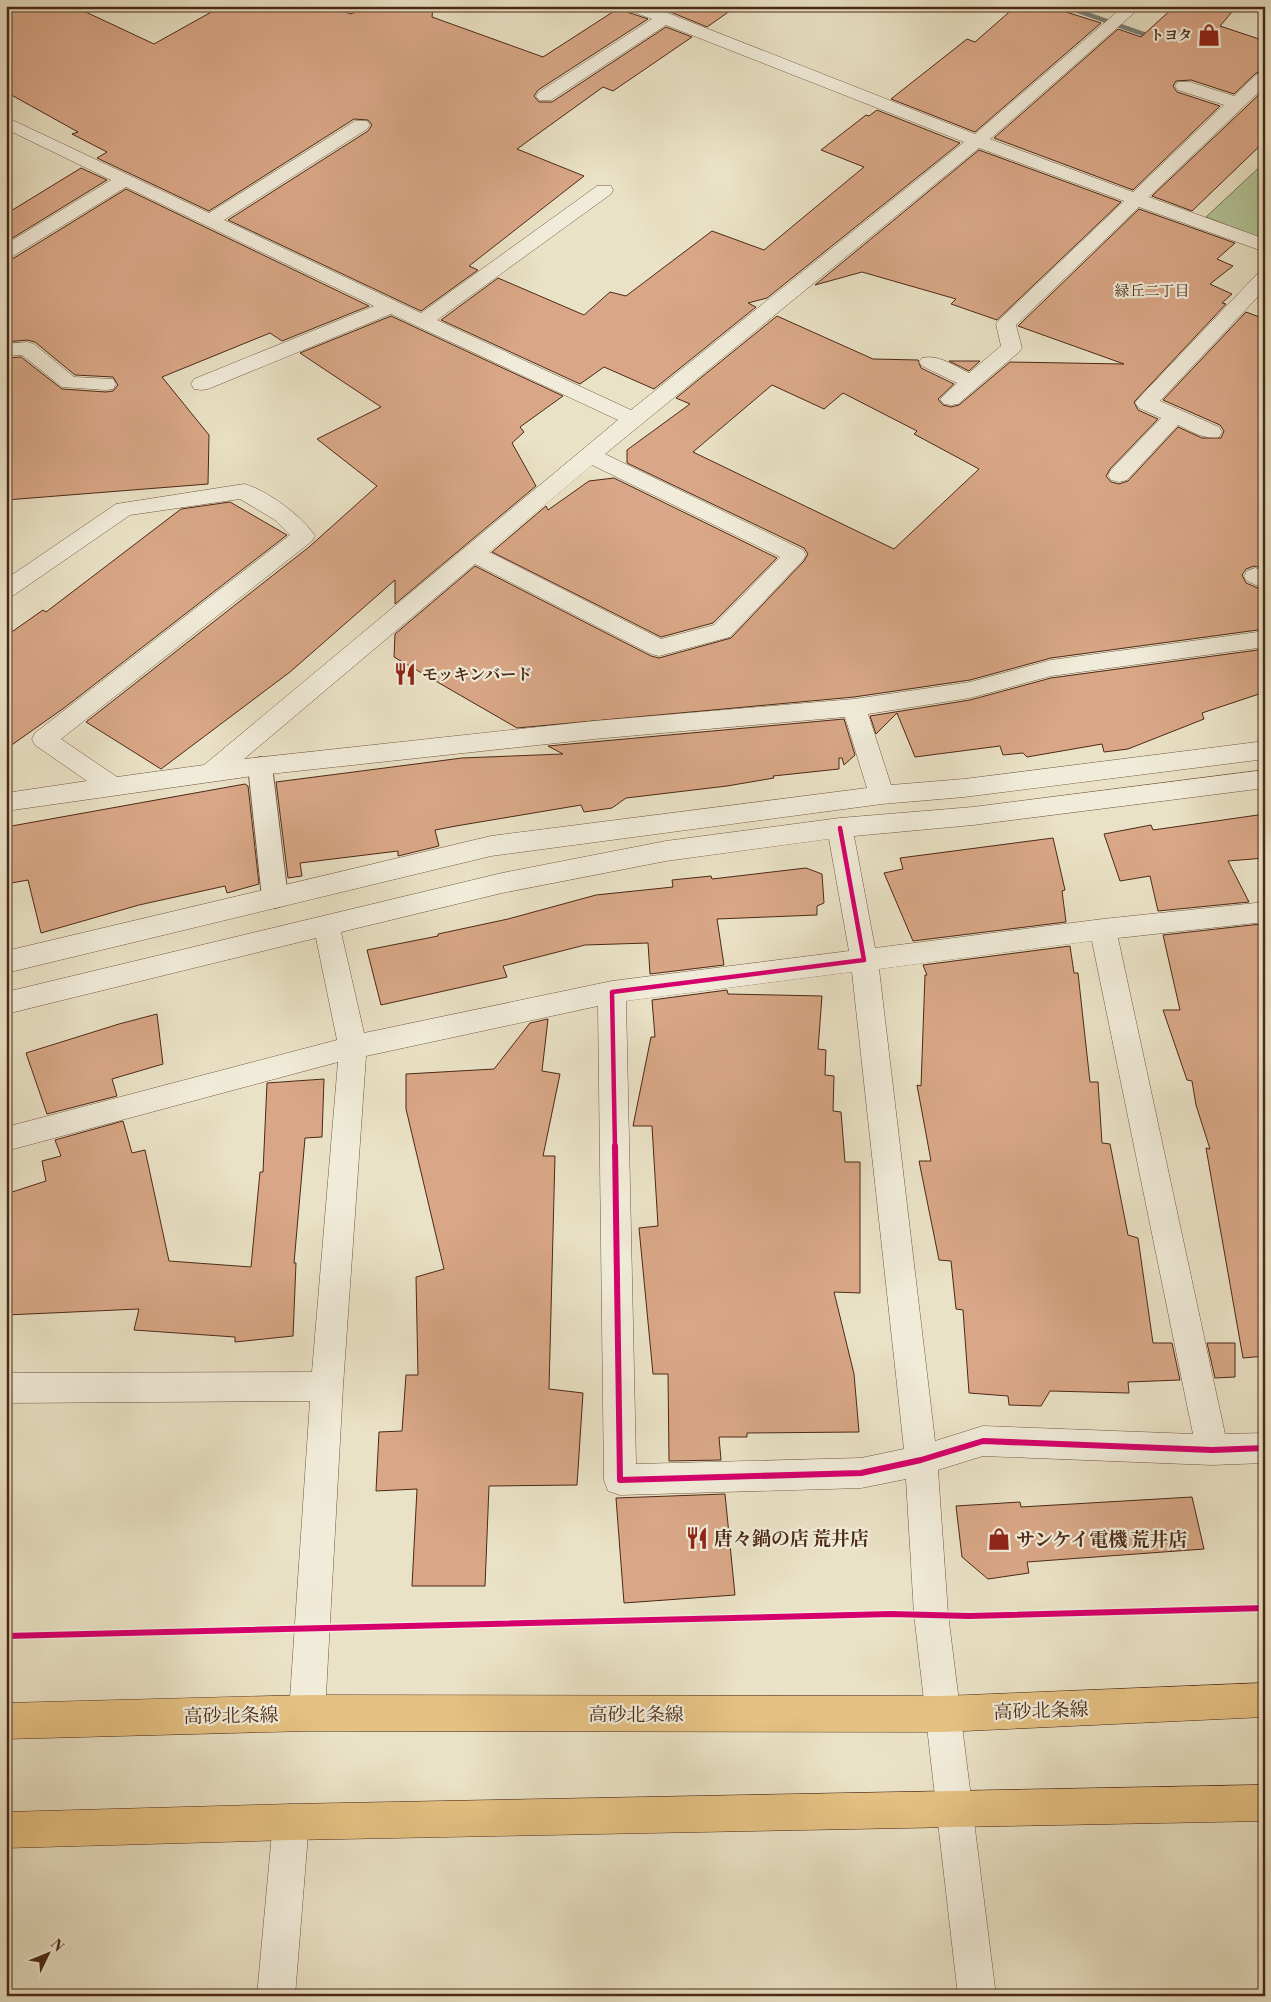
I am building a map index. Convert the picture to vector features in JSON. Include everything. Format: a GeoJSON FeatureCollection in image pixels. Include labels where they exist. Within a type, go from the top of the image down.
{"type":"FeatureCollection","features":[{"type":"Feature","properties":{"kind":"main road","name":"高砂北条線"},"geometry":{"type":"LineString","coordinates":[[6,1721],[307,1713],[943,1714],[1265,1700]]}},
{"type":"Feature","properties":{"kind":"main road"},"geometry":{"type":"LineString","coordinates":[[6,1830],[290,1822],[1265,1803]]}},
{"type":"Feature","properties":{"kind":"street"},"geometry":{"type":"LineString","coordinates":[[634,6],[977,141],[1265,246]]}},
{"type":"Feature","properties":{"kind":"street"},"geometry":{"type":"LineString","coordinates":[[212,772],[632,420],[977,141],[1134,6]]}},
{"type":"Feature","properties":{"kind":"street"},"geometry":{"type":"LineString","coordinates":[[545,96],[665,18]]}},
{"type":"Feature","properties":{"kind":"street"},"geometry":{"type":"LineString","coordinates":[[951,399],[1012,348],[1006,324],[1263,78]]}},
{"type":"Feature","properties":{"kind":"street"},"geometry":{"type":"LineString","coordinates":[[1184,86],[1236,104]]}},
{"type":"Feature","properties":{"kind":"street"},"geometry":{"type":"LineString","coordinates":[[6,122],[390,307],[632,420]]}},
{"type":"Feature","properties":{"kind":"street"},"geometry":{"type":"LineString","coordinates":[[210,221],[361,125]]}},
{"type":"Feature","properties":{"kind":"street"},"geometry":{"type":"LineString","coordinates":[[6,252],[125,180]]}},
{"type":"Feature","properties":{"kind":"street"},"geometry":{"type":"LineString","coordinates":[[422,321],[604,190]]}},
{"type":"Feature","properties":{"kind":"street"},"geometry":{"type":"LineString","coordinates":[[1211,432],[1146,403],[1265,277]]}},
{"type":"Feature","properties":{"kind":"street"},"geometry":{"type":"LineString","coordinates":[[201,384],[390,307]]}},
{"type":"Feature","properties":{"kind":"street"},"geometry":{"type":"LineString","coordinates":[[6,350],[27,348],[69,383],[106,384]]}},
{"type":"Feature","properties":{"kind":"street"},"geometry":{"type":"LineString","coordinates":[[929,362],[971,382]]}},
{"type":"Feature","properties":{"kind":"street"},"geometry":{"type":"LineString","coordinates":[[1119,475],[1175,416]]}},
{"type":"Feature","properties":{"kind":"street"},"geometry":{"type":"LineString","coordinates":[[473,554],[659,648],[722,631],[795,555],[590,455]]}},
{"type":"Feature","properties":{"kind":"street"},"geometry":{"type":"LineString","coordinates":[[6,590],[124,510],[244,491],[283,515],[304,536],[44,739],[113,787]]}},
{"type":"Feature","properties":{"kind":"street"},"geometry":{"type":"LineString","coordinates":[[6,802],[260,766],[594,730],[854,708],[970,690],[1051,668],[1265,639]]}},
{"type":"Feature","properties":{"kind":"street"},"geometry":{"type":"LineString","coordinates":[[854,708],[882,795]]}},
{"type":"Feature","properties":{"kind":"street"},"geometry":{"type":"LineString","coordinates":[[6,962],[491,846],[882,795],[964,788],[1265,750]]}},
{"type":"Feature","properties":{"kind":"street"},"geometry":{"type":"LineString","coordinates":[[6,1003],[502,883],[647,855],[840,828],[973,816],[1265,779]]}},
{"type":"Feature","properties":{"kind":"street"},"geometry":{"type":"LineString","coordinates":[[840,828],[864,960],[921,1460],[931,1614],[977,1996]]}},
{"type":"Feature","properties":{"kind":"street"},"geometry":{"type":"LineString","coordinates":[[6,1139],[353,1048],[612,992],[1103,930],[1265,912]]}},
{"type":"Feature","properties":{"kind":"street"},"geometry":{"type":"LineString","coordinates":[[307,1713],[327,1386],[353,1048],[326,926]]}},
{"type":"Feature","properties":{"kind":"street"},"geometry":{"type":"LineString","coordinates":[[1103,930],[1212,1450]]}},
{"type":"Feature","properties":{"kind":"street"},"geometry":{"type":"LineString","coordinates":[[612,992],[620,1480],[861,1473],[921,1460],[983,1440],[1212,1450],[1265,1448]]}},
{"type":"Feature","properties":{"kind":"street"},"geometry":{"type":"LineString","coordinates":[[6,1388],[327,1386]]}},
{"type":"Feature","properties":{"kind":"street"},"geometry":{"type":"LineString","coordinates":[[276,1996],[290,1822]]}},
{"type":"Feature","properties":{"kind":"lane"},"geometry":{"type":"LineString","coordinates":[[260,766],[275,898]]}},
{"type":"Feature","properties":{"kind":"green space"},"geometry":{"type":"Polygon","coordinates":[[[1265,162],[1265,240],[1206,217],[1265,162]]]}},
{"type":"Feature","properties":{"kind":"building"},"geometry":{"type":"Polygon","coordinates":[[[73,6],[154,44],[222,6],[330,6],[351,14],[366,6],[433,6],[432,17],[543,57],[622,6],[627,12],[648,19],[538,90],[534,96],[539,102],[552,102],[666,27],[692,37],[613,91],[603,87],[517,149],[584,176],[469,266],[478,270],[421,311],[228,220],[368,131],[372,125],[368,120],[354,119],[209,211],[97,158],[107,152],[72,134],[78,132],[6,92],[6,8],[73,6]]]}},
{"type":"Feature","properties":{"kind":"building"},"geometry":{"type":"Polygon","coordinates":[[[656,6],[737,6],[707,27],[656,6]]]}},
{"type":"Feature","properties":{"kind":"building"},"geometry":{"type":"Polygon","coordinates":[[[1016,6],[1047,6],[1101,23],[975,132],[891,99],[967,39],[975,42],[1016,6]]]}},
{"type":"Feature","properties":{"kind":"building"},"geometry":{"type":"Polygon","coordinates":[[[1175,6],[1237,6],[1220,26],[1265,41],[1265,71],[1256,73],[1234,94],[1191,80],[1176,81],[1173,86],[1177,92],[1220,106],[1133,190],[994,138],[1118,29],[1141,37],[1175,6]]]}},
{"type":"Feature","properties":{"kind":"building"},"geometry":{"type":"Polygon","coordinates":[[[1265,89],[1265,141],[1192,211],[1152,196],[1265,89]]]}},
{"type":"Feature","properties":{"kind":"building"},"geometry":{"type":"Polygon","coordinates":[[[877,110],[960,143],[767,298],[748,303],[756,307],[654,389],[604,367],[580,384],[441,320],[498,278],[584,315],[610,292],[626,296],[712,231],[764,250],[864,167],[821,150],[866,115],[869,116],[877,110]]]}},
{"type":"Feature","properties":{"kind":"building"},"geometry":{"type":"Polygon","coordinates":[[[979,150],[1121,202],[997,320],[951,304],[956,299],[862,272],[815,285],[979,150]]]}},
{"type":"Feature","properties":{"kind":"building"},"geometry":{"type":"Polygon","coordinates":[[[81,168],[107,180],[6,242],[6,214],[81,168]]]}},
{"type":"Feature","properties":{"kind":"building"},"geometry":{"type":"Polygon","coordinates":[[[126,189],[369,306],[282,341],[270,333],[162,377],[209,435],[208,484],[6,500],[6,358],[21,357],[62,389],[106,392],[113,391],[118,385],[113,377],[75,375],[35,342],[27,340],[6,342],[6,260],[14,258],[126,189]]]}},
{"type":"Feature","properties":{"kind":"building"},"geometry":{"type":"Polygon","coordinates":[[[1139,209],[1235,243],[1217,259],[1233,266],[1210,284],[1232,294],[1222,303],[1226,304],[1134,402],[1138,410],[1158,419],[1110,469],[1106,476],[1111,482],[1119,484],[1128,481],[1178,427],[1202,438],[1221,438],[1224,431],[1220,425],[1163,400],[1246,312],[1265,319],[1265,569],[1254,566],[1246,569],[1242,575],[1246,583],[1265,591],[1265,629],[1051,658],[970,680],[854,697],[517,728],[394,657],[395,634],[475,566],[651,656],[659,658],[731,638],[804,561],[808,554],[804,548],[627,463],[627,450],[690,404],[676,398],[777,316],[873,359],[918,360],[921,368],[954,384],[938,399],[943,405],[951,407],[959,405],[1010,362],[1124,364],[1018,326],[1139,209]],[[772,385],[693,452],[894,549],[979,469],[914,434],[917,431],[843,393],[824,409],[772,385]]]}},
{"type":"Feature","properties":{"kind":"building"},"geometry":{"type":"Polygon","coordinates":[[[391,316],[563,396],[520,427],[524,432],[512,443],[536,486],[395,604],[395,580],[290,672],[161,769],[86,722],[309,547],[377,486],[317,439],[381,407],[300,353],[391,316]]]}},
{"type":"Feature","properties":{"kind":"building"},"geometry":{"type":"Polygon","coordinates":[[[949,361],[980,361],[969,371],[949,361]]]}},
{"type":"Feature","properties":{"kind":"building"},"geometry":{"type":"Polygon","coordinates":[[[614,478],[777,558],[713,623],[661,637],[492,552],[546,506],[548,510],[589,481],[614,478]]]}},
{"type":"Feature","properties":{"kind":"building"},"geometry":{"type":"Polygon","coordinates":[[[230,502],[287,535],[64,708],[6,749],[6,636],[43,610],[46,612],[181,509],[230,502]]]}},
{"type":"Feature","properties":{"kind":"building"},"geometry":{"type":"Polygon","coordinates":[[[1265,649],[1265,692],[1202,713],[1204,719],[1128,749],[1104,752],[1102,744],[1027,757],[1023,753],[1003,755],[1000,746],[915,757],[897,713],[876,734],[870,716],[970,700],[1051,678],[1265,649]]]}},
{"type":"Feature","properties":{"kind":"building"},"geometry":{"type":"Polygon","coordinates":[[[844,719],[855,755],[844,765],[842,758],[839,758],[839,769],[773,776],[774,778],[727,786],[626,798],[612,808],[584,812],[581,805],[435,830],[439,846],[398,856],[398,851],[300,863],[302,876],[288,878],[276,782],[462,758],[563,754],[548,746],[844,719]]]}},
{"type":"Feature","properties":{"kind":"building"},"geometry":{"type":"Polygon","coordinates":[[[245,784],[248,786],[259,884],[227,893],[225,886],[139,905],[41,933],[28,880],[6,884],[6,827],[245,784]]]}},
{"type":"Feature","properties":{"kind":"building"},"geometry":{"type":"Polygon","coordinates":[[[1265,814],[1265,858],[1228,861],[1249,902],[1158,911],[1150,876],[1120,881],[1104,834],[1151,825],[1153,830],[1265,814]]]}},
{"type":"Feature","properties":{"kind":"building"},"geometry":{"type":"Polygon","coordinates":[[[1053,838],[1065,890],[1062,891],[1066,922],[913,941],[884,873],[903,869],[900,858],[1053,838]]]}},
{"type":"Feature","properties":{"kind":"building"},"geometry":{"type":"Polygon","coordinates":[[[806,868],[822,874],[824,903],[817,906],[817,915],[717,919],[724,965],[650,974],[648,943],[585,945],[503,966],[507,977],[381,1005],[367,950],[438,936],[438,934],[508,919],[596,895],[673,887],[672,880],[711,876],[712,879],[806,868]]]}},
{"type":"Feature","properties":{"kind":"building"},"geometry":{"type":"Polygon","coordinates":[[[1261,924],[1265,932],[1265,1356],[1243,1358],[1206,1148],[1210,1149],[1196,1105],[1192,1081],[1187,1080],[1163,1010],[1180,1010],[1163,935],[1261,924]]]}},
{"type":"Feature","properties":{"kind":"building"},"geometry":{"type":"Polygon","coordinates":[[[1070,946],[1074,973],[1078,973],[1090,1082],[1098,1082],[1102,1143],[1110,1144],[1128,1235],[1138,1238],[1153,1343],[1172,1343],[1180,1380],[1128,1382],[1129,1393],[1050,1391],[1041,1406],[1009,1405],[1008,1396],[969,1393],[963,1310],[956,1309],[951,1261],[939,1260],[919,1161],[931,1161],[917,1085],[921,1086],[925,975],[927,975],[923,965],[1070,946]]]}},
{"type":"Feature","properties":{"kind":"building"},"geometry":{"type":"Polygon","coordinates":[[[727,990],[728,994],[822,996],[818,1049],[826,1050],[825,1075],[834,1076],[833,1111],[841,1112],[845,1162],[860,1162],[860,1293],[834,1292],[854,1374],[859,1432],[747,1433],[747,1437],[719,1437],[721,1460],[669,1461],[668,1374],[653,1374],[639,1228],[658,1226],[652,1126],[633,1126],[651,1037],[655,1037],[652,1000],[727,990]]]}},
{"type":"Feature","properties":{"kind":"building"},"geometry":{"type":"Polygon","coordinates":[[[157,1014],[163,1064],[112,1079],[117,1096],[47,1114],[26,1053],[157,1014]]]}},
{"type":"Feature","properties":{"kind":"building"},"geometry":{"type":"Polygon","coordinates":[[[548,1019],[542,1071],[560,1074],[543,1156],[555,1156],[549,1389],[583,1393],[577,1485],[489,1486],[485,1586],[412,1586],[417,1489],[376,1491],[379,1432],[402,1431],[406,1375],[418,1375],[416,1277],[444,1269],[406,1109],[406,1074],[494,1069],[530,1023],[548,1019]]]}},
{"type":"Feature","properties":{"kind":"building"},"geometry":{"type":"Polygon","coordinates":[[[324,1079],[322,1137],[305,1138],[294,1263],[296,1263],[293,1336],[235,1342],[235,1337],[134,1330],[139,1309],[6,1315],[6,1194],[46,1181],[42,1161],[61,1156],[55,1140],[123,1121],[132,1153],[145,1150],[169,1261],[251,1267],[260,1172],[263,1172],[267,1083],[324,1079]]]}},
{"type":"Feature","properties":{"kind":"building"},"geometry":{"type":"Polygon","coordinates":[[[1207,1343],[1235,1343],[1235,1377],[1215,1378],[1207,1343]]]}},
{"type":"Feature","properties":{"kind":"building"},"geometry":{"type":"Polygon","coordinates":[[[725,1494],[735,1595],[624,1603],[616,1498],[725,1494]]]}},
{"type":"Feature","properties":{"kind":"building"},"geometry":{"type":"Polygon","coordinates":[[[1192,1497],[1204,1549],[1027,1562],[1029,1573],[988,1579],[962,1557],[956,1506],[1020,1502],[1021,1507],[1192,1497]]]}},
{"type":"Feature","properties":{"kind":"waterway"},"geometry":{"type":"LineString","coordinates":[[1061,6],[1162,40]]}},
{"type":"Feature","properties":{"kind":"cycle path"},"geometry":{"type":"LineString","coordinates":[[840,828],[864,960],[612,992],[620,1480],[861,1473],[921,1460],[983,1441],[1212,1450],[1265,1448]]}},
{"type":"Feature","properties":{"kind":"cycle path"},"geometry":{"type":"LineString","coordinates":[[6,1636],[891,1614],[969,1616],[1265,1608]]}},
{"type":"Feature","properties":{"kind":"place","name":"トヨタ"},"geometry":{"type":"Point","coordinates":[1209,35]}},
{"type":"Feature","properties":{"kind":"place","name":"モッキンバード"},"geometry":{"type":"Point","coordinates":[405,674]}},
{"type":"Feature","properties":{"kind":"place","name":"唐々鍋の店 荒井店"},"geometry":{"type":"Point","coordinates":[697,1538]}},
{"type":"Feature","properties":{"kind":"place","name":"サンケイ電機 荒井店"},"geometry":{"type":"Point","coordinates":[999,1539]}},
{"type":"Feature","properties":{"kind":"district","name":"緑丘二丁目"},"geometry":{"type":"Point","coordinates":[1152,291]}}]}
